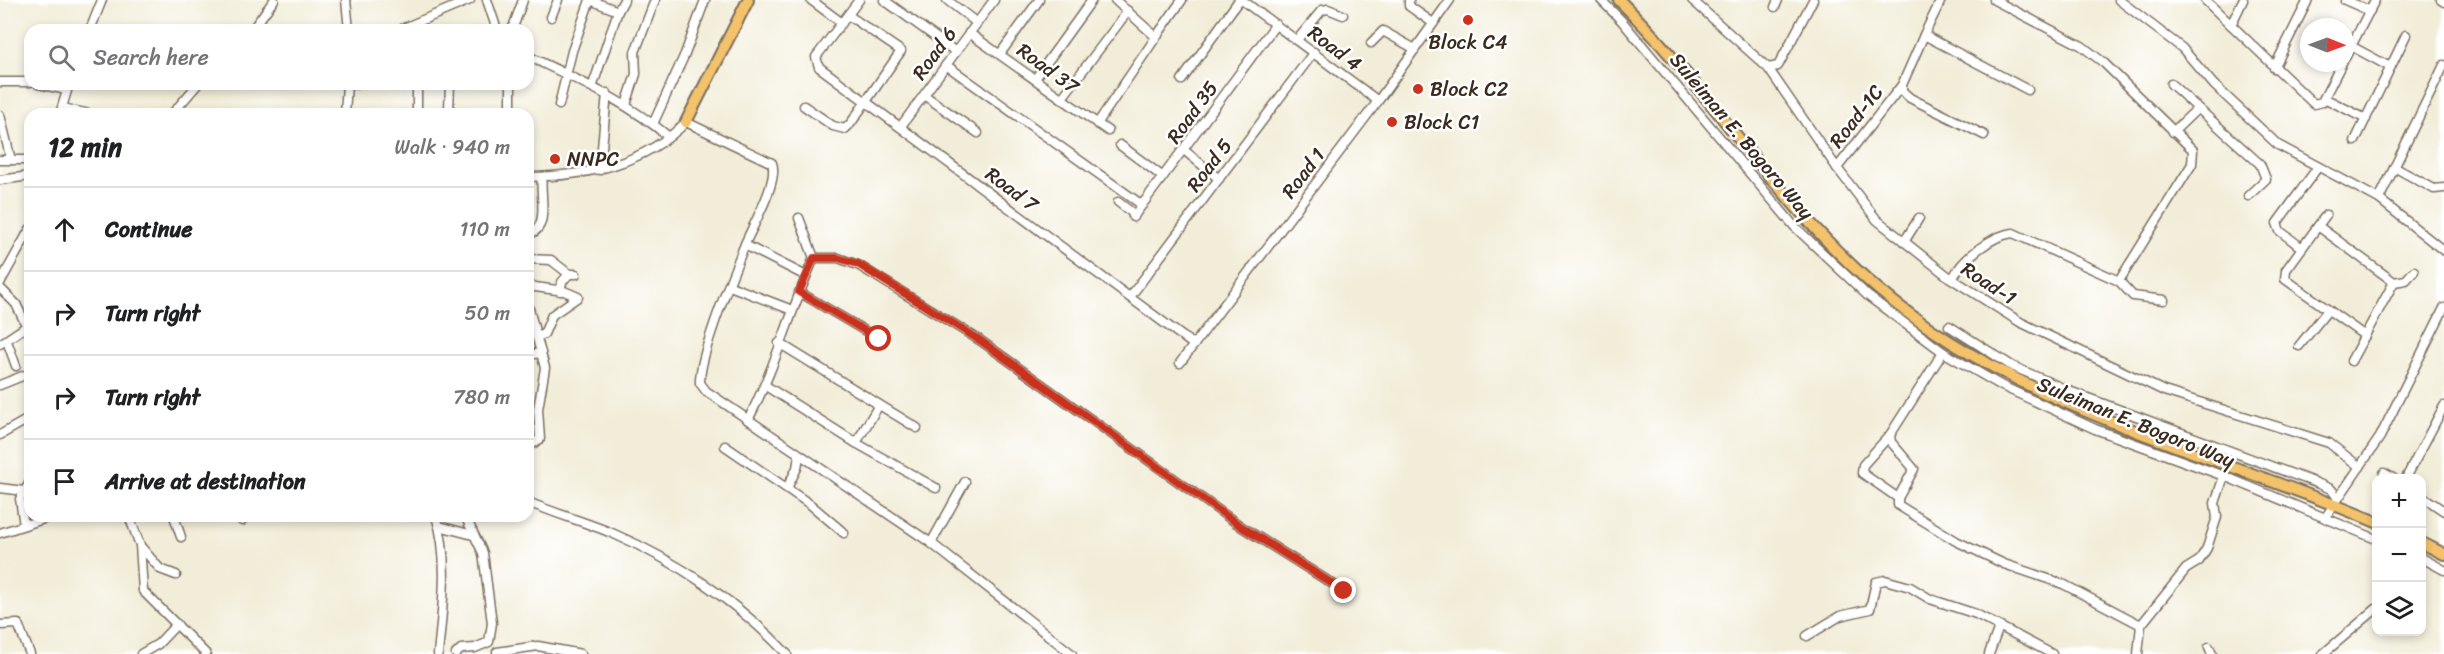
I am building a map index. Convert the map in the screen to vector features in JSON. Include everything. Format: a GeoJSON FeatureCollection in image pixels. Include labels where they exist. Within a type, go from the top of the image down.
{"type":"FeatureCollection","features":[{"type":"Feature","properties":{"kind":"main road"},"geometry":{"type":"LineString","coordinates":[[686,122],[748,0]]}},
{"type":"Feature","properties":{"kind":"main road","name":"Suleiman E. Bogoro Way"},"geometry":{"type":"LineString","coordinates":[[1619,0],[1804,217],[1877,289],[1914,318],[1973,357],[2034,389],[2336,501],[2372,520]]}},
{"type":"Feature","properties":{"kind":"main road"},"geometry":{"type":"LineString","coordinates":[[2426,545],[2444,554]]}},
{"type":"Feature","properties":{"kind":"street"},"geometry":{"type":"LineString","coordinates":[[92,24],[102,0]]}},
{"type":"Feature","properties":{"kind":"street"},"geometry":{"type":"LineString","coordinates":[[256,24],[274,0]]}},
{"type":"Feature","properties":{"kind":"street"},"geometry":{"type":"LineString","coordinates":[[346,0],[348,24]]}},
{"type":"Feature","properties":{"kind":"street"},"geometry":{"type":"LineString","coordinates":[[414,24],[470,0]]}},
{"type":"Feature","properties":{"kind":"street"},"geometry":{"type":"LineString","coordinates":[[487,0],[495,24]]}},
{"type":"Feature","properties":{"kind":"street"},"geometry":{"type":"LineString","coordinates":[[514,24],[523,0]]}},
{"type":"Feature","properties":{"kind":"street"},"geometry":{"type":"LineString","coordinates":[[551,17],[558,0]]}},
{"type":"Feature","properties":{"kind":"street"},"geometry":{"type":"LineString","coordinates":[[559,105],[565,73],[590,0],[618,11]]}},
{"type":"Feature","properties":{"kind":"street"},"geometry":{"type":"LineString","coordinates":[[592,85],[624,0]]}},
{"type":"Feature","properties":{"kind":"street"},"geometry":{"type":"LineString","coordinates":[[626,105],[636,74],[635,52],[655,0]]}},
{"type":"Feature","properties":{"kind":"street"},"geometry":{"type":"LineString","coordinates":[[653,124],[685,54],[705,0]]}},
{"type":"Feature","properties":{"kind":"street"},"geometry":{"type":"LineString","coordinates":[[811,0],[842,23],[859,0]]}},
{"type":"Feature","properties":{"kind":"street"},"geometry":{"type":"LineString","coordinates":[[884,0],[956,52]]}},
{"type":"Feature","properties":{"kind":"street"},"geometry":{"type":"LineString","coordinates":[[947,0],[977,23]]}},
{"type":"Feature","properties":{"kind":"street","name":"Road 6"},"geometry":{"type":"LineString","coordinates":[[901,126],[994,0]]}},
{"type":"Feature","properties":{"kind":"street"},"geometry":{"type":"LineString","coordinates":[[1000,54],[1039,0]]}},
{"type":"Feature","properties":{"kind":"street"},"geometry":{"type":"LineString","coordinates":[[1035,79],[1092,0]]}},
{"type":"Feature","properties":{"kind":"street"},"geometry":{"type":"LineString","coordinates":[[1097,124],[1182,0]]}},
{"type":"Feature","properties":{"kind":"street"},"geometry":{"type":"LineString","coordinates":[[1182,80],[1241,0]]}},
{"type":"Feature","properties":{"kind":"street","name":"Road 4"},"geometry":{"type":"LineString","coordinates":[[1241,0],[1255,3],[1276,24],[1378,101]]}},
{"type":"Feature","properties":{"kind":"street"},"geometry":{"type":"LineString","coordinates":[[1409,0],[1408,6],[1433,23]]}},
{"type":"Feature","properties":{"kind":"street","name":"Road 1"},"geometry":{"type":"LineString","coordinates":[[1180,363],[1378,101],[1450,0]]}},
{"type":"Feature","properties":{"kind":"street","name":"Suleiman E. Bogoro Way"},"geometry":{"type":"LineString","coordinates":[[1601,0],[1660,65],[1794,226],[1868,296],[1943,352],[2002,386],[2095,429],[2224,476],[2372,537]]}},
{"type":"Feature","properties":{"kind":"street","name":"Road-1"},"geometry":{"type":"LineString","coordinates":[[1692,0],[1768,68],[1866,208],[1904,242],[1971,292],[2030,327],[2164,391],[2329,443],[2360,467]]}},
{"type":"Feature","properties":{"kind":"street"},"geometry":{"type":"LineString","coordinates":[[1768,68],[1778,66],[1813,0]]}},
{"type":"Feature","properties":{"kind":"street","name":"Road-1C"},"geometry":{"type":"LineString","coordinates":[[1837,168],[1902,85],[1941,0]]}},
{"type":"Feature","properties":{"kind":"street"},"geometry":{"type":"LineString","coordinates":[[1994,0],[2082,46],[2104,63],[2193,150],[2192,164],[2119,281]]}},
{"type":"Feature","properties":{"kind":"street"},"geometry":{"type":"LineString","coordinates":[[2119,0],[2182,48],[2214,85],[2278,145],[2379,199],[2444,252]]}},
{"type":"Feature","properties":{"kind":"street"},"geometry":{"type":"LineString","coordinates":[[2205,0],[2314,104],[2324,98],[2337,72]]}},
{"type":"Feature","properties":{"kind":"street"},"geometry":{"type":"LineString","coordinates":[[2231,25],[2243,0]]}},
{"type":"Feature","properties":{"kind":"street"},"geometry":{"type":"LineString","coordinates":[[2274,68],[2308,0]]}},
{"type":"Feature","properties":{"kind":"street"},"geometry":{"type":"LineString","coordinates":[[2345,0],[2370,10]]}},
{"type":"Feature","properties":{"kind":"street"},"geometry":{"type":"LineString","coordinates":[[2354,40],[2375,0]]}},
{"type":"Feature","properties":{"kind":"street"},"geometry":{"type":"LineString","coordinates":[[1120,2],[1156,37]]}},
{"type":"Feature","properties":{"kind":"street"},"geometry":{"type":"LineString","coordinates":[[1297,40],[1322,10],[1328,9],[1343,15]]}},
{"type":"Feature","properties":{"kind":"street"},"geometry":{"type":"LineString","coordinates":[[1062,98],[1128,11]]}},
{"type":"Feature","properties":{"kind":"street"},"geometry":{"type":"LineString","coordinates":[[804,106],[838,129],[849,126],[901,51],[848,15]]}},
{"type":"Feature","properties":{"kind":"street"},"geometry":{"type":"LineString","coordinates":[[431,17],[434,24]]}},
{"type":"Feature","properties":{"kind":"street","name":"Road 7"},"geometry":{"type":"LineString","coordinates":[[842,23],[816,57],[817,63],[823,70],[1194,345]]}},
{"type":"Feature","properties":{"kind":"street","name":"Road 35"},"geometry":{"type":"LineString","coordinates":[[1118,202],[1134,216],[1276,24]]}},
{"type":"Feature","properties":{"kind":"street"},"geometry":{"type":"LineString","coordinates":[[1371,43],[1383,31],[1415,49]]}},
{"type":"Feature","properties":{"kind":"street","name":"Road 37"},"geometry":{"type":"LineString","coordinates":[[969,33],[1108,131]]}},
{"type":"Feature","properties":{"kind":"street"},"geometry":{"type":"LineString","coordinates":[[1924,35],[2028,90]]}},
{"type":"Feature","properties":{"kind":"street"},"geometry":{"type":"LineString","coordinates":[[2355,141],[2406,35]]}},
{"type":"Feature","properties":{"kind":"street"},"geometry":{"type":"LineString","coordinates":[[2354,48],[2390,66]]}},
{"type":"Feature","properties":{"kind":"street","name":"Road 5"},"geometry":{"type":"LineString","coordinates":[[1130,297],[1314,52]]}},
{"type":"Feature","properties":{"kind":"street"},"geometry":{"type":"LineString","coordinates":[[534,59],[607,93],[669,137]]}},
{"type":"Feature","properties":{"kind":"street"},"geometry":{"type":"LineString","coordinates":[[946,65],[1142,205]]}},
{"type":"Feature","properties":{"kind":"street"},"geometry":{"type":"LineString","coordinates":[[2379,199],[2444,65]]}},
{"type":"Feature","properties":{"kind":"street"},"geometry":{"type":"LineString","coordinates":[[0,82],[24,82]]}},
{"type":"Feature","properties":{"kind":"street"},"geometry":{"type":"LineString","coordinates":[[2171,84],[2264,170],[2266,179],[2248,196]]}},
{"type":"Feature","properties":{"kind":"street"},"geometry":{"type":"LineString","coordinates":[[1902,85],[1902,91],[1910,98],[1984,135]]}},
{"type":"Feature","properties":{"kind":"street"},"geometry":{"type":"LineString","coordinates":[[62,108],[67,90]]}},
{"type":"Feature","properties":{"kind":"street"},"geometry":{"type":"LineString","coordinates":[[177,108],[193,90]]}},
{"type":"Feature","properties":{"kind":"street"},"geometry":{"type":"LineString","coordinates":[[345,108],[347,90]]}},
{"type":"Feature","properties":{"kind":"street"},"geometry":{"type":"LineString","coordinates":[[417,90],[417,108]]}},
{"type":"Feature","properties":{"kind":"street"},"geometry":{"type":"LineString","coordinates":[[449,108],[450,90]]}},
{"type":"Feature","properties":{"kind":"street"},"geometry":{"type":"LineString","coordinates":[[511,108],[512,90]]}},
{"type":"Feature","properties":{"kind":"street"},"geometry":{"type":"LineString","coordinates":[[600,170],[607,93]]}},
{"type":"Feature","properties":{"kind":"street"},"geometry":{"type":"LineString","coordinates":[[924,95],[978,133]]}},
{"type":"Feature","properties":{"kind":"street"},"geometry":{"type":"LineString","coordinates":[[2324,98],[2366,119]]}},
{"type":"Feature","properties":{"kind":"street"},"geometry":{"type":"LineString","coordinates":[[2173,132],[2197,109]]}},
{"type":"Feature","properties":{"kind":"street"},"geometry":{"type":"LineString","coordinates":[[0,115],[11,160]]}},
{"type":"Feature","properties":{"kind":"street"},"geometry":{"type":"LineString","coordinates":[[534,177],[600,170],[657,146],[686,122],[772,163],[774,172],[770,188],[745,245],[707,345],[700,383],[706,391],[799,456],[931,543],[1072,654]]}},
{"type":"Feature","properties":{"kind":"street"},"geometry":{"type":"LineString","coordinates":[[1120,145],[1163,177]]}},
{"type":"Feature","properties":{"kind":"street"},"geometry":{"type":"LineString","coordinates":[[1184,150],[1219,178]]}},
{"type":"Feature","properties":{"kind":"street"},"geometry":{"type":"LineString","coordinates":[[0,160],[24,160]]}},
{"type":"Feature","properties":{"kind":"street"},"geometry":{"type":"LineString","coordinates":[[2302,248],[2280,231],[2277,223],[2318,167]]}},
{"type":"Feature","properties":{"kind":"street"},"geometry":{"type":"LineString","coordinates":[[2394,167],[2434,189],[2444,188]]}},
{"type":"Feature","properties":{"kind":"street"},"geometry":{"type":"LineString","coordinates":[[0,180],[24,177]]}},
{"type":"Feature","properties":{"kind":"street"},"geometry":{"type":"LineString","coordinates":[[534,232],[542,214],[542,177]]}},
{"type":"Feature","properties":{"kind":"street"},"geometry":{"type":"LineString","coordinates":[[2326,215],[2286,270],[2285,279],[2365,336]]}},
{"type":"Feature","properties":{"kind":"street"},"geometry":{"type":"LineString","coordinates":[[748,420],[766,386],[779,343],[814,258],[799,218]]}},
{"type":"Feature","properties":{"kind":"street"},"geometry":{"type":"LineString","coordinates":[[1904,242],[1919,218]]}},
{"type":"Feature","properties":{"kind":"street"},"geometry":{"type":"LineString","coordinates":[[2318,226],[2394,282],[2406,280],[2414,271]]}},
{"type":"Feature","properties":{"kind":"street"},"geometry":{"type":"LineString","coordinates":[[1953,278],[1969,258],[1998,237],[2013,234],[2119,281],[2133,296],[2164,300]]}},
{"type":"Feature","properties":{"kind":"street"},"geometry":{"type":"LineString","coordinates":[[0,283],[24,240]]}},
{"type":"Feature","properties":{"kind":"street"},"geometry":{"type":"LineString","coordinates":[[745,245],[806,276]]}},
{"type":"Feature","properties":{"kind":"street"},"geometry":{"type":"LineString","coordinates":[[814,258],[838,258],[858,264],[972,335],[1242,527],[1344,591]]}},
{"type":"Feature","properties":{"kind":"street"},"geometry":{"type":"LineString","coordinates":[[534,259],[551,260],[572,274],[562,282],[560,291]]}},
{"type":"Feature","properties":{"kind":"street"},"geometry":{"type":"LineString","coordinates":[[2351,361],[2394,282]]}},
{"type":"Feature","properties":{"kind":"street"},"geometry":{"type":"LineString","coordinates":[[730,286],[792,310]]}},
{"type":"Feature","properties":{"kind":"street"},"geometry":{"type":"LineString","coordinates":[[534,287],[570,292],[578,297],[552,315],[544,334],[537,337]]}},
{"type":"Feature","properties":{"kind":"street"},"geometry":{"type":"LineString","coordinates":[[0,288],[16,304],[24,321]]}},
{"type":"Feature","properties":{"kind":"street"},"geometry":{"type":"LineString","coordinates":[[799,292],[879,339]]}},
{"type":"Feature","properties":{"kind":"street"},"geometry":{"type":"LineString","coordinates":[[2325,518],[2385,428],[2444,308]]}},
{"type":"Feature","properties":{"kind":"street"},"geometry":{"type":"LineString","coordinates":[[2300,346],[2328,310]]}},
{"type":"Feature","properties":{"kind":"street"},"geometry":{"type":"LineString","coordinates":[[1948,326],[2005,361],[2069,391],[2319,484],[2331,489],[2336,501]]}},
{"type":"Feature","properties":{"kind":"street"},"geometry":{"type":"LineString","coordinates":[[534,328],[545,368],[538,409],[541,434],[540,439],[534,442]]}},
{"type":"Feature","properties":{"kind":"street"},"geometry":{"type":"LineString","coordinates":[[15,366],[3,342],[24,332]]}},
{"type":"Feature","properties":{"kind":"street"},"geometry":{"type":"LineString","coordinates":[[779,343],[916,429]]}},
{"type":"Feature","properties":{"kind":"street"},"geometry":{"type":"LineString","coordinates":[[1898,498],[1862,472],[1863,465],[1888,439],[1943,352]]}},
{"type":"Feature","properties":{"kind":"street"},"geometry":{"type":"LineString","coordinates":[[534,354],[541,353]]}},
{"type":"Feature","properties":{"kind":"street"},"geometry":{"type":"LineString","coordinates":[[0,385],[24,375]]}},
{"type":"Feature","properties":{"kind":"street"},"geometry":{"type":"LineString","coordinates":[[766,386],[856,443],[936,488]]}},
{"type":"Feature","properties":{"kind":"street"},"geometry":{"type":"LineString","coordinates":[[856,443],[879,405]]}},
{"type":"Feature","properties":{"kind":"street"},"geometry":{"type":"LineString","coordinates":[[2408,474],[2444,406]]}},
{"type":"Feature","properties":{"kind":"street"},"geometry":{"type":"LineString","coordinates":[[0,435],[24,421]]}},
{"type":"Feature","properties":{"kind":"street"},"geometry":{"type":"LineString","coordinates":[[1888,439],[1914,469],[1898,498],[1898,505],[1956,541],[2004,564],[2063,584],[2141,625]]}},
{"type":"Feature","properties":{"kind":"street"},"geometry":{"type":"LineString","coordinates":[[725,446],[787,488],[844,533]]}},
{"type":"Feature","properties":{"kind":"street"},"geometry":{"type":"LineString","coordinates":[[787,488],[798,468],[799,456]]}},
{"type":"Feature","properties":{"kind":"street"},"geometry":{"type":"LineString","coordinates":[[2138,654],[2141,625],[2186,569],[2199,561],[2207,548],[2217,518],[2215,503],[2224,476]]}},
{"type":"Feature","properties":{"kind":"street"},"geometry":{"type":"LineString","coordinates":[[931,543],[965,482]]}},
{"type":"Feature","properties":{"kind":"street"},"geometry":{"type":"LineString","coordinates":[[0,488],[24,486]]}},
{"type":"Feature","properties":{"kind":"street"},"geometry":{"type":"LineString","coordinates":[[24,498],[20,510],[24,525]]}},
{"type":"Feature","properties":{"kind":"street"},"geometry":{"type":"LineString","coordinates":[[2426,499],[2444,511]]}},
{"type":"Feature","properties":{"kind":"street"},"geometry":{"type":"LineString","coordinates":[[534,504],[615,535],[672,564],[745,615],[787,654]]}},
{"type":"Feature","properties":{"kind":"street"},"geometry":{"type":"LineString","coordinates":[[0,533],[34,522]]}},
{"type":"Feature","properties":{"kind":"street"},"geometry":{"type":"LineString","coordinates":[[131,522],[140,545],[160,569],[176,575]]}},
{"type":"Feature","properties":{"kind":"street"},"geometry":{"type":"LineString","coordinates":[[176,522],[181,537]]}},
{"type":"Feature","properties":{"kind":"street"},"geometry":{"type":"LineString","coordinates":[[438,522],[442,542],[442,614],[438,654]]}},
{"type":"Feature","properties":{"kind":"street"},"geometry":{"type":"LineString","coordinates":[[468,522],[483,553],[492,623],[489,642],[498,653],[538,646],[581,654]]}},
{"type":"Feature","properties":{"kind":"street"},"geometry":{"type":"LineString","coordinates":[[439,526],[473,535]]}},
{"type":"Feature","properties":{"kind":"street"},"geometry":{"type":"LineString","coordinates":[[140,545],[141,587],[206,654]]}},
{"type":"Feature","properties":{"kind":"street"},"geometry":{"type":"LineString","coordinates":[[2426,563],[2444,570]]}},
{"type":"Feature","properties":{"kind":"street"},"geometry":{"type":"LineString","coordinates":[[1807,636],[1840,616],[1870,609],[1876,582],[1885,580],[1910,587],[1952,608],[1976,614],[2052,654]]}},
{"type":"Feature","properties":{"kind":"street"},"geometry":{"type":"LineString","coordinates":[[2323,654],[2372,612]]}},
{"type":"Feature","properties":{"kind":"street"},"geometry":{"type":"LineString","coordinates":[[0,625],[18,624],[30,654]]}},
{"type":"Feature","properties":{"kind":"street"},"geometry":{"type":"LineString","coordinates":[[141,654],[158,644],[177,624]]}},
{"type":"Feature","properties":{"kind":"street"},"geometry":{"type":"LineString","coordinates":[[1989,654],[1999,627]]}},
{"type":"Feature","properties":{"kind":"street"},"geometry":{"type":"LineString","coordinates":[[456,654],[461,649],[475,648],[489,642]]}},
{"type":"Feature","properties":{"kind":"place","name":"Block C4"},"geometry":{"type":"Point","coordinates":[1468,20]}},
{"type":"Feature","properties":{"kind":"place","name":"Block C2"},"geometry":{"type":"Point","coordinates":[1418,89]}},
{"type":"Feature","properties":{"kind":"place","name":"Block C1"},"geometry":{"type":"Point","coordinates":[1392,122]}},
{"type":"Feature","properties":{"kind":"place","name":"NNPC"},"geometry":{"type":"Point","coordinates":[555,159]}},
{"type":"Feature","properties":{"kind":"route"},"geometry":{"type":"LineString","coordinates":[[879,339],[799,292],[814,258],[838,258],[858,264],[981,341],[1242,527],[1344,591]]}}]}
